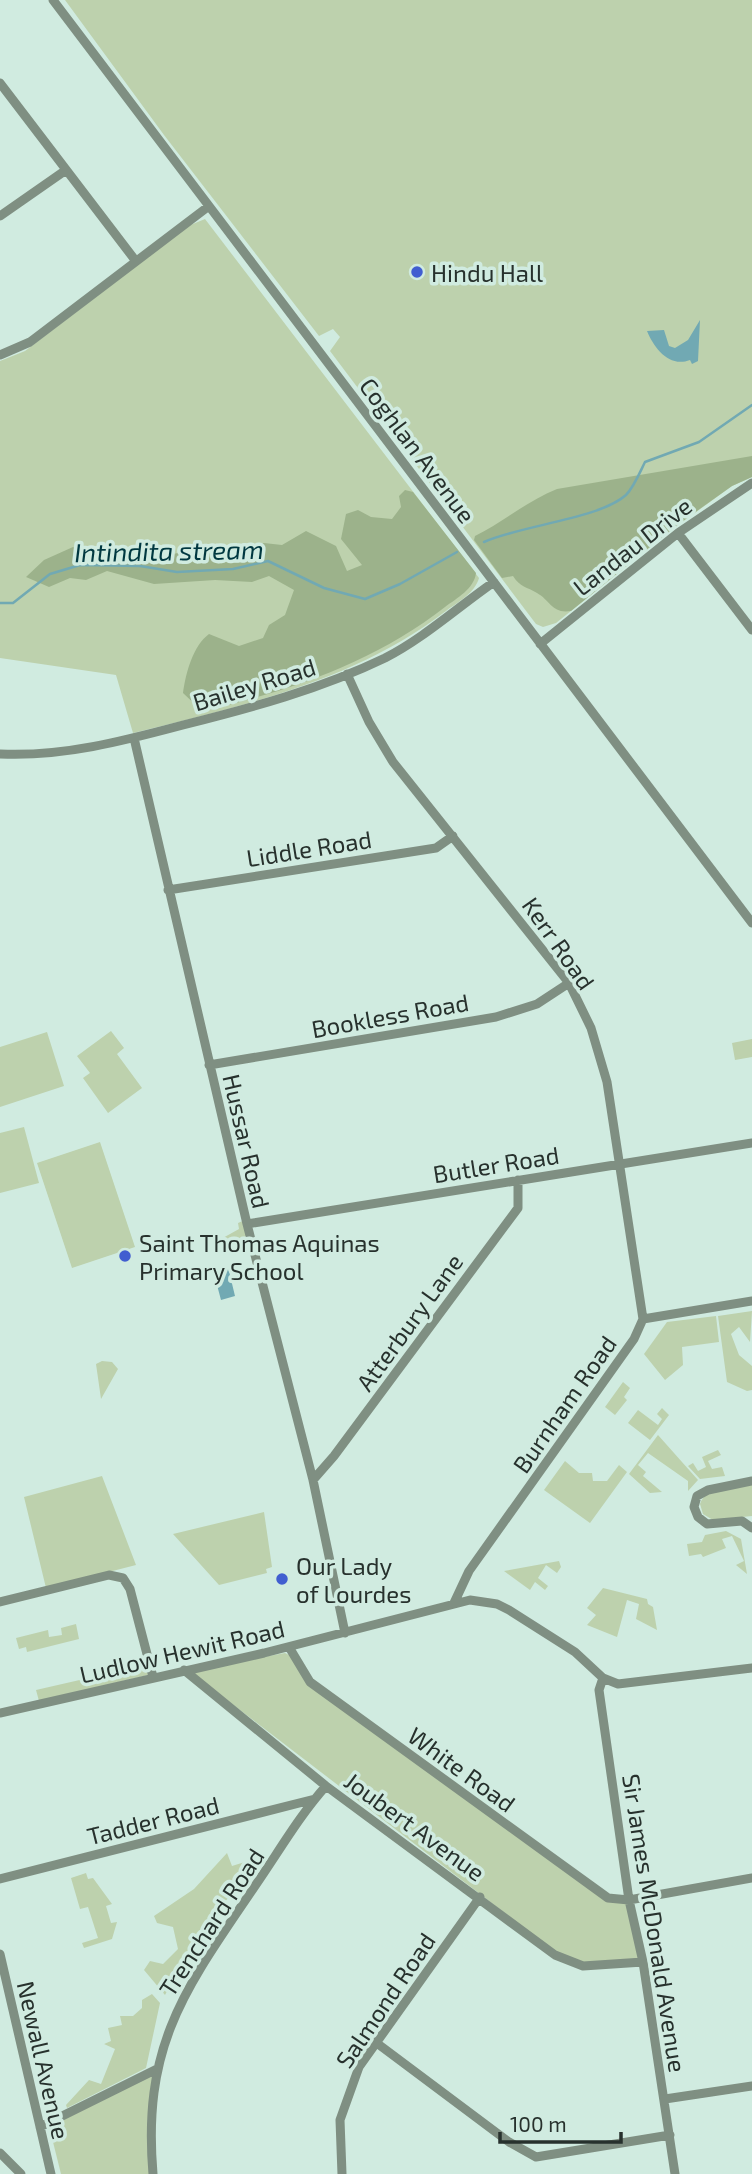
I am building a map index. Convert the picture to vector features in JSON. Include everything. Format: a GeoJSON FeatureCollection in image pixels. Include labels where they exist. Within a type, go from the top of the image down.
{"type":"FeatureCollection","features":[{"type":"Feature","properties":{"kind":"street","name":"Coghlan Avenue"},"geometry":{"type":"LineString","coordinates":[[53,0],[752,923]]}},
{"type":"Feature","properties":{"kind":"street"},"geometry":{"type":"LineString","coordinates":[[0,83],[135,260]]}},
{"type":"Feature","properties":{"kind":"street"},"geometry":{"type":"LineString","coordinates":[[0,216],[66,170]]}},
{"type":"Feature","properties":{"kind":"street"},"geometry":{"type":"LineString","coordinates":[[0,355],[30,342],[209,206]]}},
{"type":"Feature","properties":{"kind":"street","name":"Landau Drive"},"geometry":{"type":"LineString","coordinates":[[540,644],[678,533],[752,483]]}},
{"type":"Feature","properties":{"kind":"street"},"geometry":{"type":"LineString","coordinates":[[678,533],[752,630]]}},
{"type":"Feature","properties":{"kind":"street","name":"Bailey Road"},"geometry":{"type":"LineString","coordinates":[[0,754],[59,753],[134,738],[242,710],[347,674],[405,646],[494,582]]}},
{"type":"Feature","properties":{"kind":"street","name":"Kerr Road"},"geometry":{"type":"LineString","coordinates":[[347,674],[381,744],[569,983],[591,1028],[600,1059],[619,1163],[643,1319]]}},
{"type":"Feature","properties":{"kind":"street","name":"Hussar Road"},"geometry":{"type":"LineString","coordinates":[[134,738],[247,1224],[313,1480],[345,1633]]}},
{"type":"Feature","properties":{"kind":"street","name":"Liddle Road"},"geometry":{"type":"LineString","coordinates":[[168,890],[436,848],[453,836]]}},
{"type":"Feature","properties":{"kind":"street","name":"Bookless Road"},"geometry":{"type":"LineString","coordinates":[[209,1065],[496,1017],[537,1004],[569,983]]}},
{"type":"Feature","properties":{"kind":"street","name":"Butler Road"},"geometry":{"type":"LineString","coordinates":[[247,1224],[752,1143]]}},
{"type":"Feature","properties":{"kind":"street","name":"Atterbury Lane"},"geometry":{"type":"LineString","coordinates":[[313,1480],[334,1456],[518,1208],[518,1180]]}},
{"type":"Feature","properties":{"kind":"street","name":"Burnham Road"},"geometry":{"type":"LineString","coordinates":[[454,1603],[469,1571],[634,1339],[643,1319],[752,1301]]}},
{"type":"Feature","properties":{"kind":"street"},"geometry":{"type":"LineString","coordinates":[[752,1481],[708,1490],[698,1496],[694,1507],[698,1517],[707,1524],[742,1521],[752,1528]]}},
{"type":"Feature","properties":{"kind":"street"},"geometry":{"type":"LineString","coordinates":[[0,1602],[109,1575],[123,1578],[130,1588],[153,1677]]}},
{"type":"Feature","properties":{"kind":"street","name":"Ludlow Hewit Road"},"geometry":{"type":"LineString","coordinates":[[0,1713],[289,1647],[454,1603],[484,1601],[509,1610],[575,1652],[603,1678]]}},
{"type":"Feature","properties":{"kind":"street","name":"White Road"},"geometry":{"type":"LineString","coordinates":[[289,1647],[310,1682],[608,1898],[629,1900]]}},
{"type":"Feature","properties":{"kind":"street"},"geometry":{"type":"LineString","coordinates":[[603,1678],[618,1684],[752,1668]]}},
{"type":"Feature","properties":{"kind":"street","name":"Joubert Avenue"},"geometry":{"type":"LineString","coordinates":[[184,1670],[326,1786],[480,1897],[555,1955],[573,1964],[643,1962]]}},
{"type":"Feature","properties":{"kind":"street","name":"Sir James McDonald Avenue"},"geometry":{"type":"LineString","coordinates":[[603,1678],[599,1690],[629,1900],[643,1962],[675,2174]]}},
{"type":"Feature","properties":{"kind":"street","name":"Trenchard Road"},"geometry":{"type":"LineString","coordinates":[[153,2174],[150,2140],[158,2069],[163,2044],[183,1995],[326,1786]]}},
{"type":"Feature","properties":{"kind":"street","name":"Tadder Road"},"geometry":{"type":"LineString","coordinates":[[0,1879],[315,1799]]}},
{"type":"Feature","properties":{"kind":"street"},"geometry":{"type":"LineString","coordinates":[[629,1900],[752,1878]]}},
{"type":"Feature","properties":{"kind":"street","name":"Salmond Road"},"geometry":{"type":"LineString","coordinates":[[342,2174],[339,2147],[343,2103],[359,2067],[374,2041],[480,1897]]}},
{"type":"Feature","properties":{"kind":"street","name":"Newall Avenue"},"geometry":{"type":"LineString","coordinates":[[0,1954],[51,2174]]}},
{"type":"Feature","properties":{"kind":"street"},"geometry":{"type":"LineString","coordinates":[[374,2041],[509,2142],[536,2157],[670,2135]]}},
{"type":"Feature","properties":{"kind":"street"},"geometry":{"type":"LineString","coordinates":[[40,2127],[158,2069]]}},
{"type":"Feature","properties":{"kind":"street"},"geometry":{"type":"LineString","coordinates":[[665,2099],[752,2086]]}},
{"type":"Feature","properties":{"kind":"street"},"geometry":{"type":"LineString","coordinates":[[0,2153],[21,2174]]}},
{"type":"Feature","properties":{"kind":"green space"},"geometry":{"type":"Polygon","coordinates":[[[65,0],[752,0],[752,477],[732,486],[674,528],[556,623],[543,627],[536,624],[330,351],[340,337],[333,329],[319,336],[164,135],[65,0]]]}},
{"type":"Feature","properties":{"kind":"green space"},"geometry":{"type":"Polygon","coordinates":[[[205,219],[479,578],[466,597],[411,635],[374,656],[336,673],[256,701],[133,733],[116,675],[0,658],[0,361],[25,351],[188,226],[205,219]]]}},
{"type":"Feature","properties":{"kind":"green space"},"geometry":{"type":"Polygon","coordinates":[[[752,456],[752,477],[732,486],[673,528],[571,611],[556,609],[542,596],[521,585],[513,576],[502,578],[474,540],[475,536],[535,499],[557,489],[752,456]]]}},
{"type":"Feature","properties":{"kind":"green space"},"geometry":{"type":"Polygon","coordinates":[[[405,490],[413,492],[476,573],[472,584],[460,597],[418,626],[360,659],[298,684],[202,711],[183,693],[188,668],[203,639],[209,634],[239,646],[263,638],[269,625],[285,615],[294,590],[269,576],[252,582],[215,580],[154,584],[107,571],[86,580],[70,578],[49,587],[26,577],[44,560],[73,547],[86,554],[102,549],[115,549],[142,563],[195,548],[217,554],[264,543],[282,545],[306,531],[336,546],[347,571],[362,565],[341,539],[346,514],[358,510],[371,517],[392,519],[401,507],[399,496],[405,490]]]}},
{"type":"Feature","properties":{"kind":"green space"},"geometry":{"type":"Polygon","coordinates":[[[111,1031],[124,1048],[117,1054],[142,1088],[108,1113],[83,1078],[90,1073],[77,1056],[111,1031]]]}},
{"type":"Feature","properties":{"kind":"green space"},"geometry":{"type":"Polygon","coordinates":[[[47,1032],[64,1086],[0,1107],[0,1047],[47,1032]]]}},
{"type":"Feature","properties":{"kind":"green space"},"geometry":{"type":"Polygon","coordinates":[[[752,1039],[752,1057],[735,1060],[732,1043],[752,1039]]]}},
{"type":"Feature","properties":{"kind":"green space"},"geometry":{"type":"Polygon","coordinates":[[[24,1127],[39,1183],[0,1193],[0,1133],[24,1127]]]}},
{"type":"Feature","properties":{"kind":"green space"},"geometry":{"type":"Polygon","coordinates":[[[100,1142],[135,1247],[72,1268],[37,1163],[100,1142]]]}},
{"type":"Feature","properties":{"kind":"green space"},"geometry":{"type":"Polygon","coordinates":[[[245,1220],[251,1245],[242,1248],[241,1243],[223,1246],[221,1239],[239,1229],[238,1223],[245,1220]]]}},
{"type":"Feature","properties":{"kind":"green space"},"geometry":{"type":"Polygon","coordinates":[[[752,1311],[750,1342],[739,1327],[731,1334],[739,1355],[752,1366],[752,1390],[747,1391],[727,1382],[718,1316],[752,1311]]]}},
{"type":"Feature","properties":{"kind":"green space"},"geometry":{"type":"Polygon","coordinates":[[[716,1316],[719,1342],[682,1347],[683,1365],[665,1380],[644,1354],[667,1322],[716,1316]]]}},
{"type":"Feature","properties":{"kind":"green space"},"geometry":{"type":"Polygon","coordinates":[[[102,1361],[112,1362],[118,1369],[101,1399],[96,1364],[102,1361]]]}},
{"type":"Feature","properties":{"kind":"green space"},"geometry":{"type":"Polygon","coordinates":[[[623,1382],[630,1388],[624,1397],[627,1400],[615,1415],[605,1407],[623,1382]]]}},
{"type":"Feature","properties":{"kind":"green space"},"geometry":{"type":"Polygon","coordinates":[[[662,1408],[669,1415],[650,1440],[628,1423],[638,1410],[658,1425],[662,1419],[657,1414],[662,1408]]]}},
{"type":"Feature","properties":{"kind":"green space"},"geometry":{"type":"Polygon","coordinates":[[[658,1435],[698,1480],[688,1491],[688,1481],[648,1453],[638,1465],[646,1472],[643,1476],[662,1492],[650,1493],[629,1474],[658,1435]]]}},
{"type":"Feature","properties":{"kind":"green space"},"geometry":{"type":"Polygon","coordinates":[[[718,1450],[721,1455],[708,1461],[712,1469],[722,1467],[725,1476],[700,1479],[688,1466],[693,1463],[698,1471],[706,1467],[702,1457],[718,1450]]]}},
{"type":"Feature","properties":{"kind":"green space"},"geometry":{"type":"Polygon","coordinates":[[[565,1461],[579,1473],[592,1473],[593,1481],[607,1481],[619,1465],[627,1472],[590,1523],[544,1490],[565,1461]]]}},
{"type":"Feature","properties":{"kind":"green space"},"geometry":{"type":"Polygon","coordinates":[[[102,1476],[136,1565],[46,1588],[24,1497],[102,1476]]]}},
{"type":"Feature","properties":{"kind":"green space"},"geometry":{"type":"Polygon","coordinates":[[[752,1484],[752,1516],[713,1520],[703,1514],[700,1504],[708,1494],[722,1488],[752,1484]]]}},
{"type":"Feature","properties":{"kind":"green space"},"geometry":{"type":"Polygon","coordinates":[[[264,1512],[272,1567],[266,1569],[267,1573],[219,1585],[173,1534],[264,1512]]]}},
{"type":"Feature","properties":{"kind":"green space"},"geometry":{"type":"Polygon","coordinates":[[[726,1531],[741,1539],[747,1574],[736,1565],[744,1561],[732,1536],[722,1539],[726,1548],[703,1557],[701,1554],[689,1556],[687,1544],[702,1542],[705,1535],[726,1531]]]}},
{"type":"Feature","properties":{"kind":"green space"},"geometry":{"type":"Polygon","coordinates":[[[559,1561],[561,1567],[557,1573],[546,1565],[538,1578],[548,1586],[545,1590],[535,1582],[530,1590],[504,1571],[559,1561]]]}},
{"type":"Feature","properties":{"kind":"green space"},"geometry":{"type":"Polygon","coordinates":[[[603,1588],[647,1599],[648,1604],[653,1607],[657,1630],[636,1619],[639,1604],[627,1600],[617,1637],[587,1625],[596,1615],[587,1608],[603,1588]]]}},
{"type":"Feature","properties":{"kind":"green space"},"geometry":{"type":"Polygon","coordinates":[[[76,1624],[79,1639],[27,1652],[26,1647],[19,1649],[16,1638],[48,1630],[49,1637],[62,1635],[61,1628],[76,1624]]]}},
{"type":"Feature","properties":{"kind":"green space"},"geometry":{"type":"Polygon","coordinates":[[[285,1653],[291,1656],[307,1683],[607,1900],[628,1902],[639,1959],[583,1964],[557,1953],[189,1671],[285,1653]]]}},
{"type":"Feature","properties":{"kind":"green space"},"geometry":{"type":"Polygon","coordinates":[[[142,1655],[148,1675],[39,1701],[36,1690],[132,1668],[142,1655]]]}},
{"type":"Feature","properties":{"kind":"green space"},"geometry":{"type":"Polygon","coordinates":[[[227,1853],[232,1866],[261,1857],[192,1943],[165,1995],[144,1970],[150,1961],[163,1964],[178,1949],[173,1927],[157,1923],[154,1916],[194,1889],[227,1853]]]}},
{"type":"Feature","properties":{"kind":"green space"},"geometry":{"type":"Polygon","coordinates":[[[86,1873],[88,1879],[93,1878],[112,1904],[106,1906],[111,1923],[117,1922],[112,1939],[84,1948],[82,1943],[98,1938],[88,1907],[80,1909],[71,1878],[86,1873]]]}},
{"type":"Feature","properties":{"kind":"green space"},"geometry":{"type":"Polygon","coordinates":[[[152,1994],[160,2003],[146,2068],[67,2108],[66,2105],[89,2080],[101,2084],[115,2049],[104,2044],[111,2041],[108,2028],[122,2025],[120,2016],[133,2016],[142,2008],[142,2000],[152,1994]]]}},
{"type":"Feature","properties":{"kind":"green space"},"geometry":{"type":"Polygon","coordinates":[[[155,2073],[151,2174],[61,2174],[49,2126],[155,2073]]]}},
{"type":"Feature","properties":{"kind":"water"},"geometry":{"type":"Polygon","coordinates":[[[700,320],[698,361],[692,364],[690,360],[675,361],[663,355],[647,331],[664,330],[669,346],[675,348],[688,340],[700,320]]]}},
{"type":"Feature","properties":{"kind":"water"},"geometry":{"type":"Polygon","coordinates":[[[228,1267],[235,1296],[221,1300],[213,1270],[228,1267]]]}},
{"type":"Feature","properties":{"kind":"waterway"},"geometry":{"type":"LineString","coordinates":[[484,542],[579,516],[614,503],[629,492],[645,462],[699,442],[752,405]]}},
{"type":"Feature","properties":{"kind":"waterway","name":"Intindita stream"},"geometry":{"type":"LineString","coordinates":[[0,603],[13,603],[50,574],[80,565],[140,566],[177,572],[233,569],[268,561],[324,588],[365,599],[400,584],[457,552]]}},
{"type":"Feature","properties":{"kind":"place","name":"Hindu Hall"},"geometry":{"type":"Point","coordinates":[417,272]}},
{"type":"Feature","properties":{"kind":"place","name":"Saint Thomas Aquinas Primary School"},"geometry":{"type":"Point","coordinates":[125,1256]}},
{"type":"Feature","properties":{"kind":"place","name":"Our Lady of Lourdes"},"geometry":{"type":"Point","coordinates":[282,1579]}}]}
